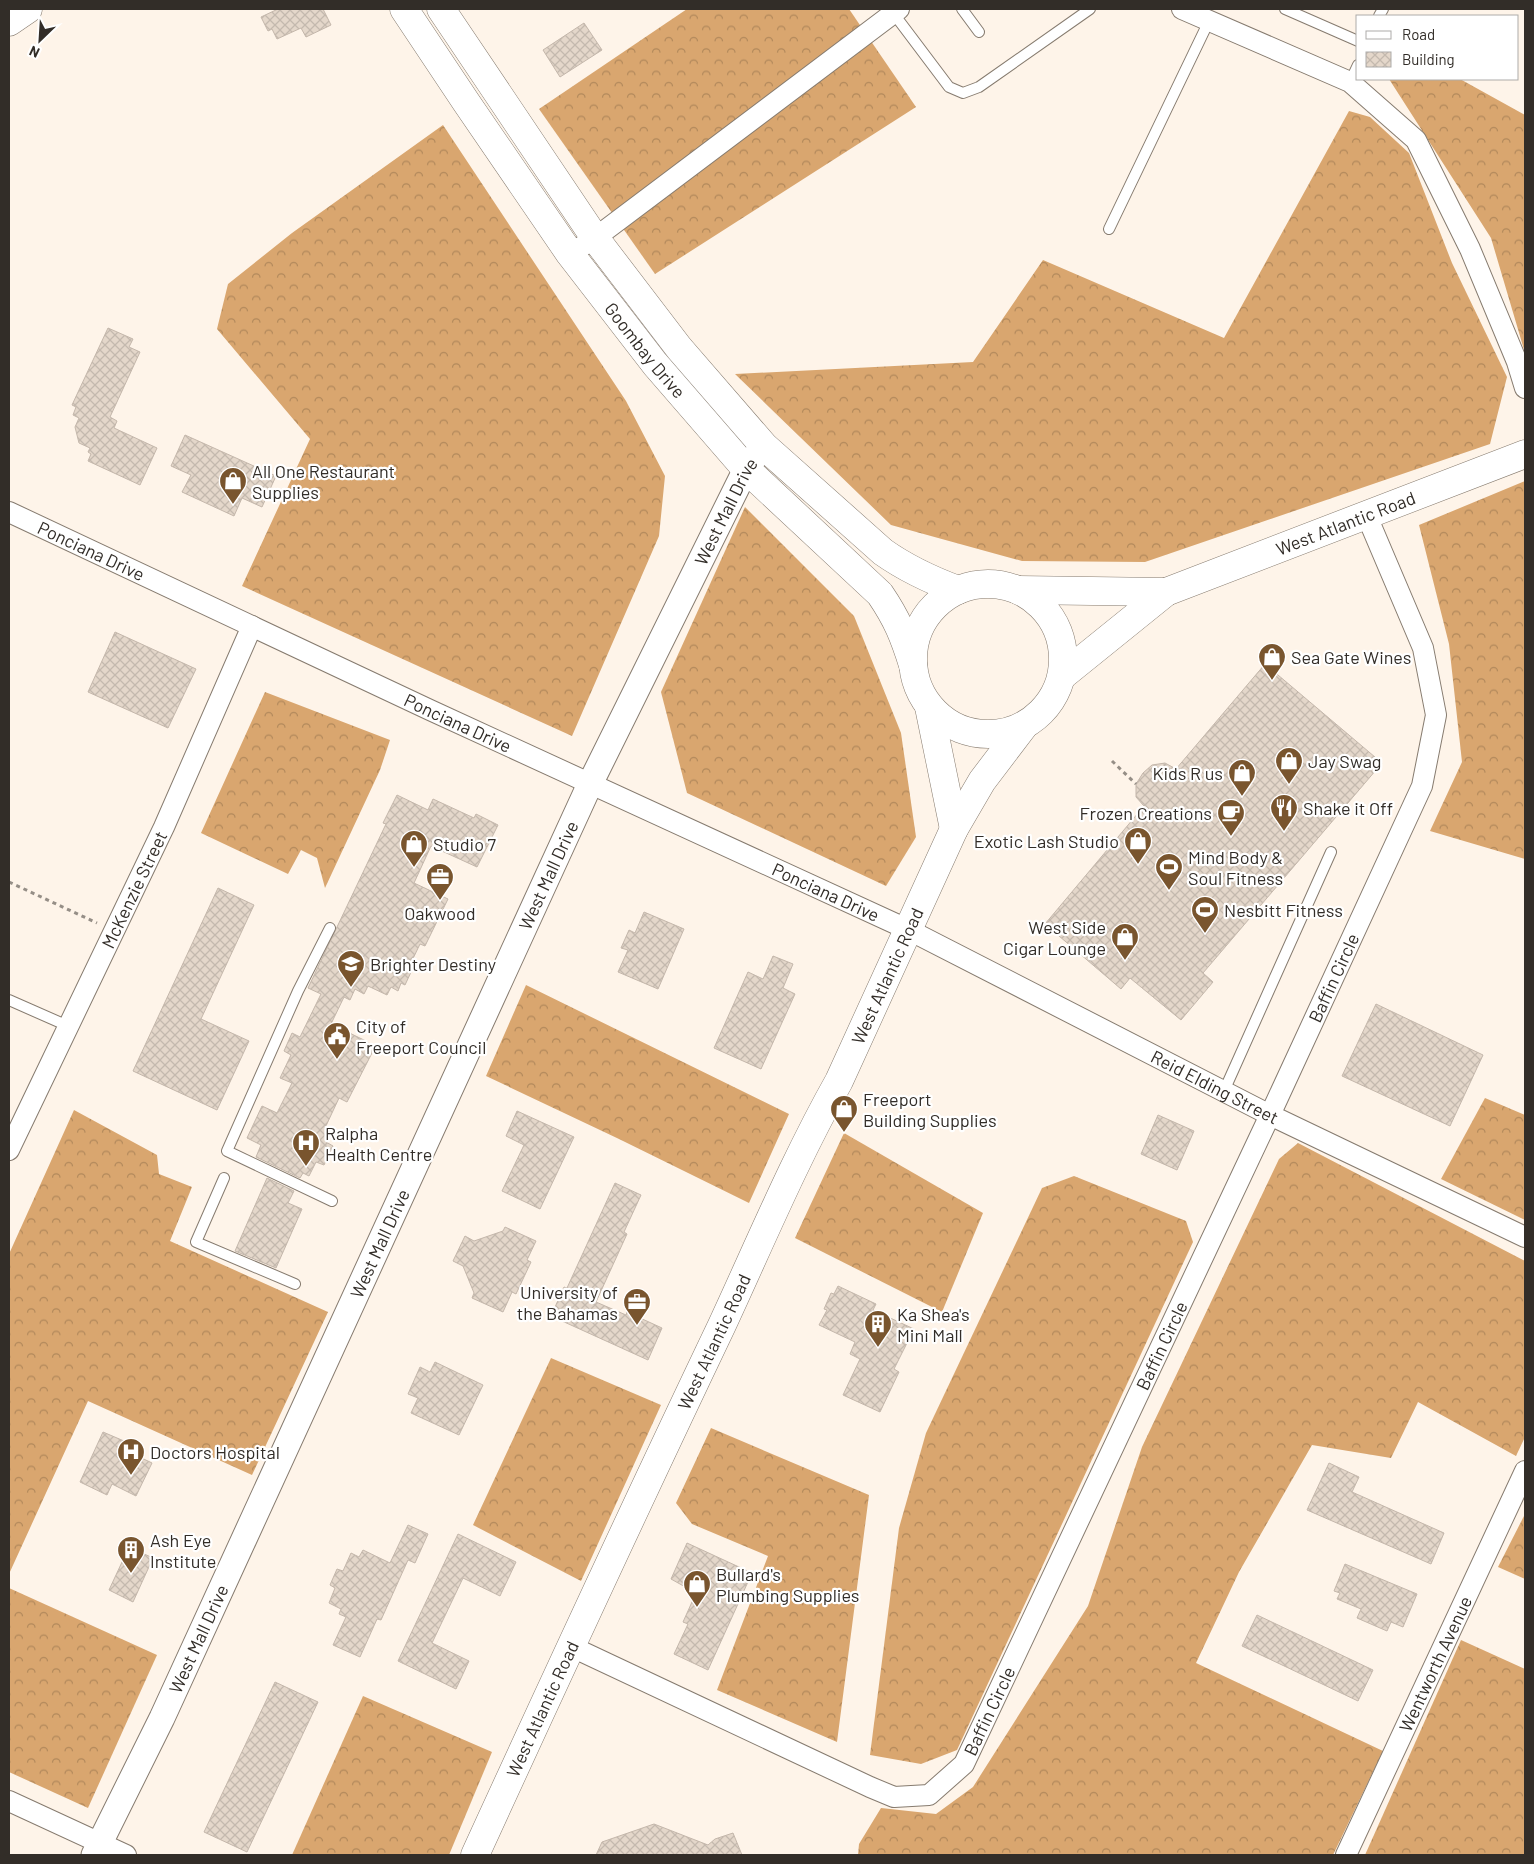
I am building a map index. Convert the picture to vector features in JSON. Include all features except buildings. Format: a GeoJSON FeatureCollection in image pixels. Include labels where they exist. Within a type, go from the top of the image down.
{"type":"FeatureCollection","features":[{"type":"Feature","properties":{"kind":"main road"},"geometry":{"type":"LineString","coordinates":[[9,22],[28,9]]}},
{"type":"Feature","properties":{"kind":"main road","name":"Goombay Drive"},"geometry":{"type":"LineString","coordinates":[[404,9],[570,254],[655,364],[746,468],[880,594],[902,631],[912,665]]}},
{"type":"Feature","properties":{"kind":"main road","name":"Goombay Drive"},"geometry":{"type":"LineString","coordinates":[[441,9],[596,238],[679,348],[764,446],[898,563],[936,582],[958,590]]}},
{"type":"Feature","properties":{"kind":"main road"},"geometry":{"type":"LineString","coordinates":[[466,102],[493,86]]}},
{"type":"Feature","properties":{"kind":"main road","name":"West Atlantic Road"},"geometry":{"type":"LineString","coordinates":[[1062,676],[1166,592],[1525,454]]}},
{"type":"Feature","properties":{"kind":"main road"},"geometry":{"type":"LineString","coordinates":[[929,707],[944,721],[962,730],[982,735],[1003,734],[1023,727],[1037,718],[1048,706],[1057,691],[1062,676],[1063,650],[1055,625],[1040,604],[1018,590],[998,584],[978,584],[958,590],[938,602],[923,620],[914,642],[912,665],[918,687],[929,707],[954,829]]}},
{"type":"Feature","properties":{"kind":"main road","name":"West Atlantic Road"},"geometry":{"type":"LineString","coordinates":[[1018,590],[1166,592]]}},
{"type":"Feature","properties":{"kind":"main road","name":"West Atlantic Road"},"geometry":{"type":"LineString","coordinates":[[475,1855],[570,1646],[760,1241],[824,1107],[839,1080],[954,829],[982,780],[1023,727]]}},
{"type":"Feature","properties":{"kind":"street"},"geometry":{"type":"LineString","coordinates":[[1182,9],[1209,21],[1354,73]]}},
{"type":"Feature","properties":{"kind":"street"},"geometry":{"type":"LineString","coordinates":[[570,254],[596,238],[861,38],[894,10]]}},
{"type":"Feature","properties":{"kind":"street"},"geometry":{"type":"LineString","coordinates":[[1360,80],[1416,140],[1470,249],[1517,362],[1525,388]]}},
{"type":"Feature","properties":{"kind":"street","name":"West Mall Drive"},"geometry":{"type":"LineString","coordinates":[[97,1849],[162,1718],[590,784],[746,468],[764,446]]}},
{"type":"Feature","properties":{"kind":"street","name":"Ponciana Drive"},"geometry":{"type":"LineString","coordinates":[[9,512],[590,784],[909,930]]}},
{"type":"Feature","properties":{"kind":"street","name":"Baffin Circle"},"geometry":{"type":"LineString","coordinates":[[570,1646],[894,1797],[929,1795],[964,1764],[1270,1115],[1422,786],[1436,715],[1423,648],[1366,514]]}},
{"type":"Feature","properties":{"kind":"street","name":"McKenzie Street"},"geometry":{"type":"LineString","coordinates":[[9,1150],[164,827],[252,626]]}},
{"type":"Feature","properties":{"kind":"street","name":"Reid Elding Street"},"geometry":{"type":"LineString","coordinates":[[909,930],[1270,1115],[1525,1237]]}},
{"type":"Feature","properties":{"kind":"street","name":"Wentworth Avenue"},"geometry":{"type":"LineString","coordinates":[[1346,1855],[1525,1471]]}},
{"type":"Feature","properties":{"kind":"street"},"geometry":{"type":"LineString","coordinates":[[9,1801],[97,1849],[126,1855]]}},
{"type":"Feature","properties":{"kind":"lane"},"geometry":{"type":"LineString","coordinates":[[962,9],[979,32]]}},
{"type":"Feature","properties":{"kind":"lane"},"geometry":{"type":"LineString","coordinates":[[894,10],[949,87],[963,93],[978,87],[1090,9]]}},
{"type":"Feature","properties":{"kind":"lane"},"geometry":{"type":"LineString","coordinates":[[1285,9],[1356,41]]}},
{"type":"Feature","properties":{"kind":"lane"},"geometry":{"type":"LineString","coordinates":[[1109,229],[1209,21]]}},
{"type":"Feature","properties":{"kind":"lane"},"geometry":{"type":"LineString","coordinates":[[1224,1091],[1331,852]]}},
{"type":"Feature","properties":{"kind":"lane"},"geometry":{"type":"LineString","coordinates":[[330,928],[298,991],[227,1151],[332,1201]]}},
{"type":"Feature","properties":{"kind":"lane"},"geometry":{"type":"LineString","coordinates":[[9,1000],[68,1026]]}},
{"type":"Feature","properties":{"kind":"lane"},"geometry":{"type":"LineString","coordinates":[[224,1178],[196,1242],[295,1284]]}},
{"type":"Feature","properties":{"kind":"path"},"geometry":{"type":"LineString","coordinates":[[1112,761],[1136,784]]}},
{"type":"Feature","properties":{"kind":"path"},"geometry":{"type":"LineString","coordinates":[[9,882],[114,931]]}},
{"type":"Feature","properties":{"kind":"green space"},"geometry":{"type":"Polygon","coordinates":[[[687,9],[849,9],[916,107],[655,274],[539,109],[687,9]]]}},
{"type":"Feature","properties":{"kind":"green space"},"geometry":{"type":"Polygon","coordinates":[[[1390,80],[1462,80],[1525,115],[1525,353],[1491,238],[1390,80]]]}},
{"type":"Feature","properties":{"kind":"green space"},"geometry":{"type":"Polygon","coordinates":[[[1349,111],[1370,117],[1409,153],[1452,263],[1507,377],[1490,444],[1145,562],[1022,561],[891,525],[735,374],[973,362],[1043,260],[1224,338],[1349,111]]]}},
{"type":"Feature","properties":{"kind":"green space"},"geometry":{"type":"Polygon","coordinates":[[[443,125],[626,401],[665,476],[659,536],[572,736],[242,586],[310,439],[217,329],[228,284],[292,233],[443,125]]]}},
{"type":"Feature","properties":{"kind":"green space"},"geometry":{"type":"Polygon","coordinates":[[[1525,481],[1525,859],[1430,831],[1462,762],[1449,644],[1419,525],[1525,481]]]}},
{"type":"Feature","properties":{"kind":"green space"},"geometry":{"type":"Polygon","coordinates":[[[745,507],[854,616],[901,733],[916,837],[886,886],[687,793],[661,692],[745,507]]]}},
{"type":"Feature","properties":{"kind":"green space"},"geometry":{"type":"Polygon","coordinates":[[[265,692],[390,740],[380,770],[325,888],[317,858],[301,850],[288,874],[201,833],[265,692]]]}},
{"type":"Feature","properties":{"kind":"green space"},"geometry":{"type":"Polygon","coordinates":[[[526,985],[789,1114],[749,1203],[486,1076],[526,985]]]}},
{"type":"Feature","properties":{"kind":"green space"},"geometry":{"type":"Polygon","coordinates":[[[1485,1098],[1525,1115],[1525,1220],[1441,1179],[1485,1098]]]}},
{"type":"Feature","properties":{"kind":"green space"},"geometry":{"type":"Polygon","coordinates":[[[74,1110],[157,1155],[159,1174],[192,1187],[170,1241],[328,1312],[252,1475],[88,1401],[9,1574],[9,1254],[74,1110]]]}},
{"type":"Feature","properties":{"kind":"green space"},"geometry":{"type":"Polygon","coordinates":[[[844,1133],[983,1213],[942,1312],[795,1238],[844,1133]]]}},
{"type":"Feature","properties":{"kind":"green space"},"geometry":{"type":"Polygon","coordinates":[[[1298,1143],[1525,1261],[1525,1437],[1516,1456],[1418,1402],[1391,1458],[1312,1445],[1239,1572],[1196,1663],[1383,1751],[1333,1855],[858,1855],[859,1844],[881,1808],[936,1814],[973,1787],[1088,1606],[1142,1447],[1279,1159],[1298,1143]]]}},
{"type":"Feature","properties":{"kind":"green space"},"geometry":{"type":"Polygon","coordinates":[[[1074,1176],[1186,1221],[1193,1242],[957,1750],[921,1764],[870,1755],[899,1528],[926,1433],[1042,1188],[1074,1176]]]}},
{"type":"Feature","properties":{"kind":"green space"},"geometry":{"type":"Polygon","coordinates":[[[551,1358],[661,1405],[581,1581],[473,1525],[551,1358]]]}},
{"type":"Feature","properties":{"kind":"green space"},"geometry":{"type":"Polygon","coordinates":[[[711,1428],[869,1495],[837,1742],[717,1690],[768,1556],[692,1524],[676,1503],[711,1428]]]}},
{"type":"Feature","properties":{"kind":"green space"},"geometry":{"type":"Polygon","coordinates":[[[1525,1514],[1525,1579],[1498,1567],[1525,1514]]]}},
{"type":"Feature","properties":{"kind":"green space"},"geometry":{"type":"Polygon","coordinates":[[[9,1588],[157,1655],[88,1808],[9,1772],[9,1588]]]}},
{"type":"Feature","properties":{"kind":"green space"},"geometry":{"type":"Polygon","coordinates":[[[1461,1640],[1525,1669],[1525,1855],[1365,1855],[1461,1640]]]}},
{"type":"Feature","properties":{"kind":"green space"},"geometry":{"type":"Polygon","coordinates":[[[363,1696],[492,1752],[449,1855],[292,1855],[363,1696]]]}},
{"type":"Feature","properties":{"kind":"place","name":"All One Restaurant Supplies"},"geometry":{"type":"Point","coordinates":[233,505]}},
{"type":"Feature","properties":{"kind":"place","name":"Sea Gate Wines"},"geometry":{"type":"Point","coordinates":[1272,681]}},
{"type":"Feature","properties":{"kind":"place","name":"Jay Swag"},"geometry":{"type":"Point","coordinates":[1289,785]}},
{"type":"Feature","properties":{"kind":"place","name":"Kids R us"},"geometry":{"type":"Point","coordinates":[1242,797]}},
{"type":"Feature","properties":{"kind":"place","name":"Shake it Off"},"geometry":{"type":"Point","coordinates":[1284,832]}},
{"type":"Feature","properties":{"kind":"place","name":"Frozen Creations"},"geometry":{"type":"Point","coordinates":[1231,837]}},
{"type":"Feature","properties":{"kind":"place","name":"Exotic Lash Studio"},"geometry":{"type":"Point","coordinates":[1138,865]}},
{"type":"Feature","properties":{"kind":"place","name":"Studio 7"},"geometry":{"type":"Point","coordinates":[414,868]}},
{"type":"Feature","properties":{"kind":"place","name":"Mind Body & Soul Fitness"},"geometry":{"type":"Point","coordinates":[1169,891]}},
{"type":"Feature","properties":{"kind":"place","name":"Oakwood"},"geometry":{"type":"Point","coordinates":[440,901]}},
{"type":"Feature","properties":{"kind":"place","name":"Nesbitt Fitness"},"geometry":{"type":"Point","coordinates":[1205,934]}},
{"type":"Feature","properties":{"kind":"place","name":"West Side Cigar Lounge"},"geometry":{"type":"Point","coordinates":[1125,961]}},
{"type":"Feature","properties":{"kind":"place","name":"Brighter Destiny"},"geometry":{"type":"Point","coordinates":[351,988]}},
{"type":"Feature","properties":{"kind":"place","name":"City of Freeport Council"},"geometry":{"type":"Point","coordinates":[337,1060]}},
{"type":"Feature","properties":{"kind":"place","name":"Freeport Building Supplies"},"geometry":{"type":"Point","coordinates":[844,1133]}},
{"type":"Feature","properties":{"kind":"place","name":"Ralpha Health Centre"},"geometry":{"type":"Point","coordinates":[306,1167]}},
{"type":"Feature","properties":{"kind":"place","name":"University of the Bahamas"},"geometry":{"type":"Point","coordinates":[637,1326]}},
{"type":"Feature","properties":{"kind":"place","name":"Ka Shea's Mini Mall"},"geometry":{"type":"Point","coordinates":[878,1348]}},
{"type":"Feature","properties":{"kind":"place","name":"Doctors Hospital"},"geometry":{"type":"Point","coordinates":[131,1476]}},
{"type":"Feature","properties":{"kind":"place","name":"Ash Eye Institute"},"geometry":{"type":"Point","coordinates":[131,1574]}},
{"type":"Feature","properties":{"kind":"place","name":"Bullard's Plumbing Supplies"},"geometry":{"type":"Point","coordinates":[697,1608]}}]}
